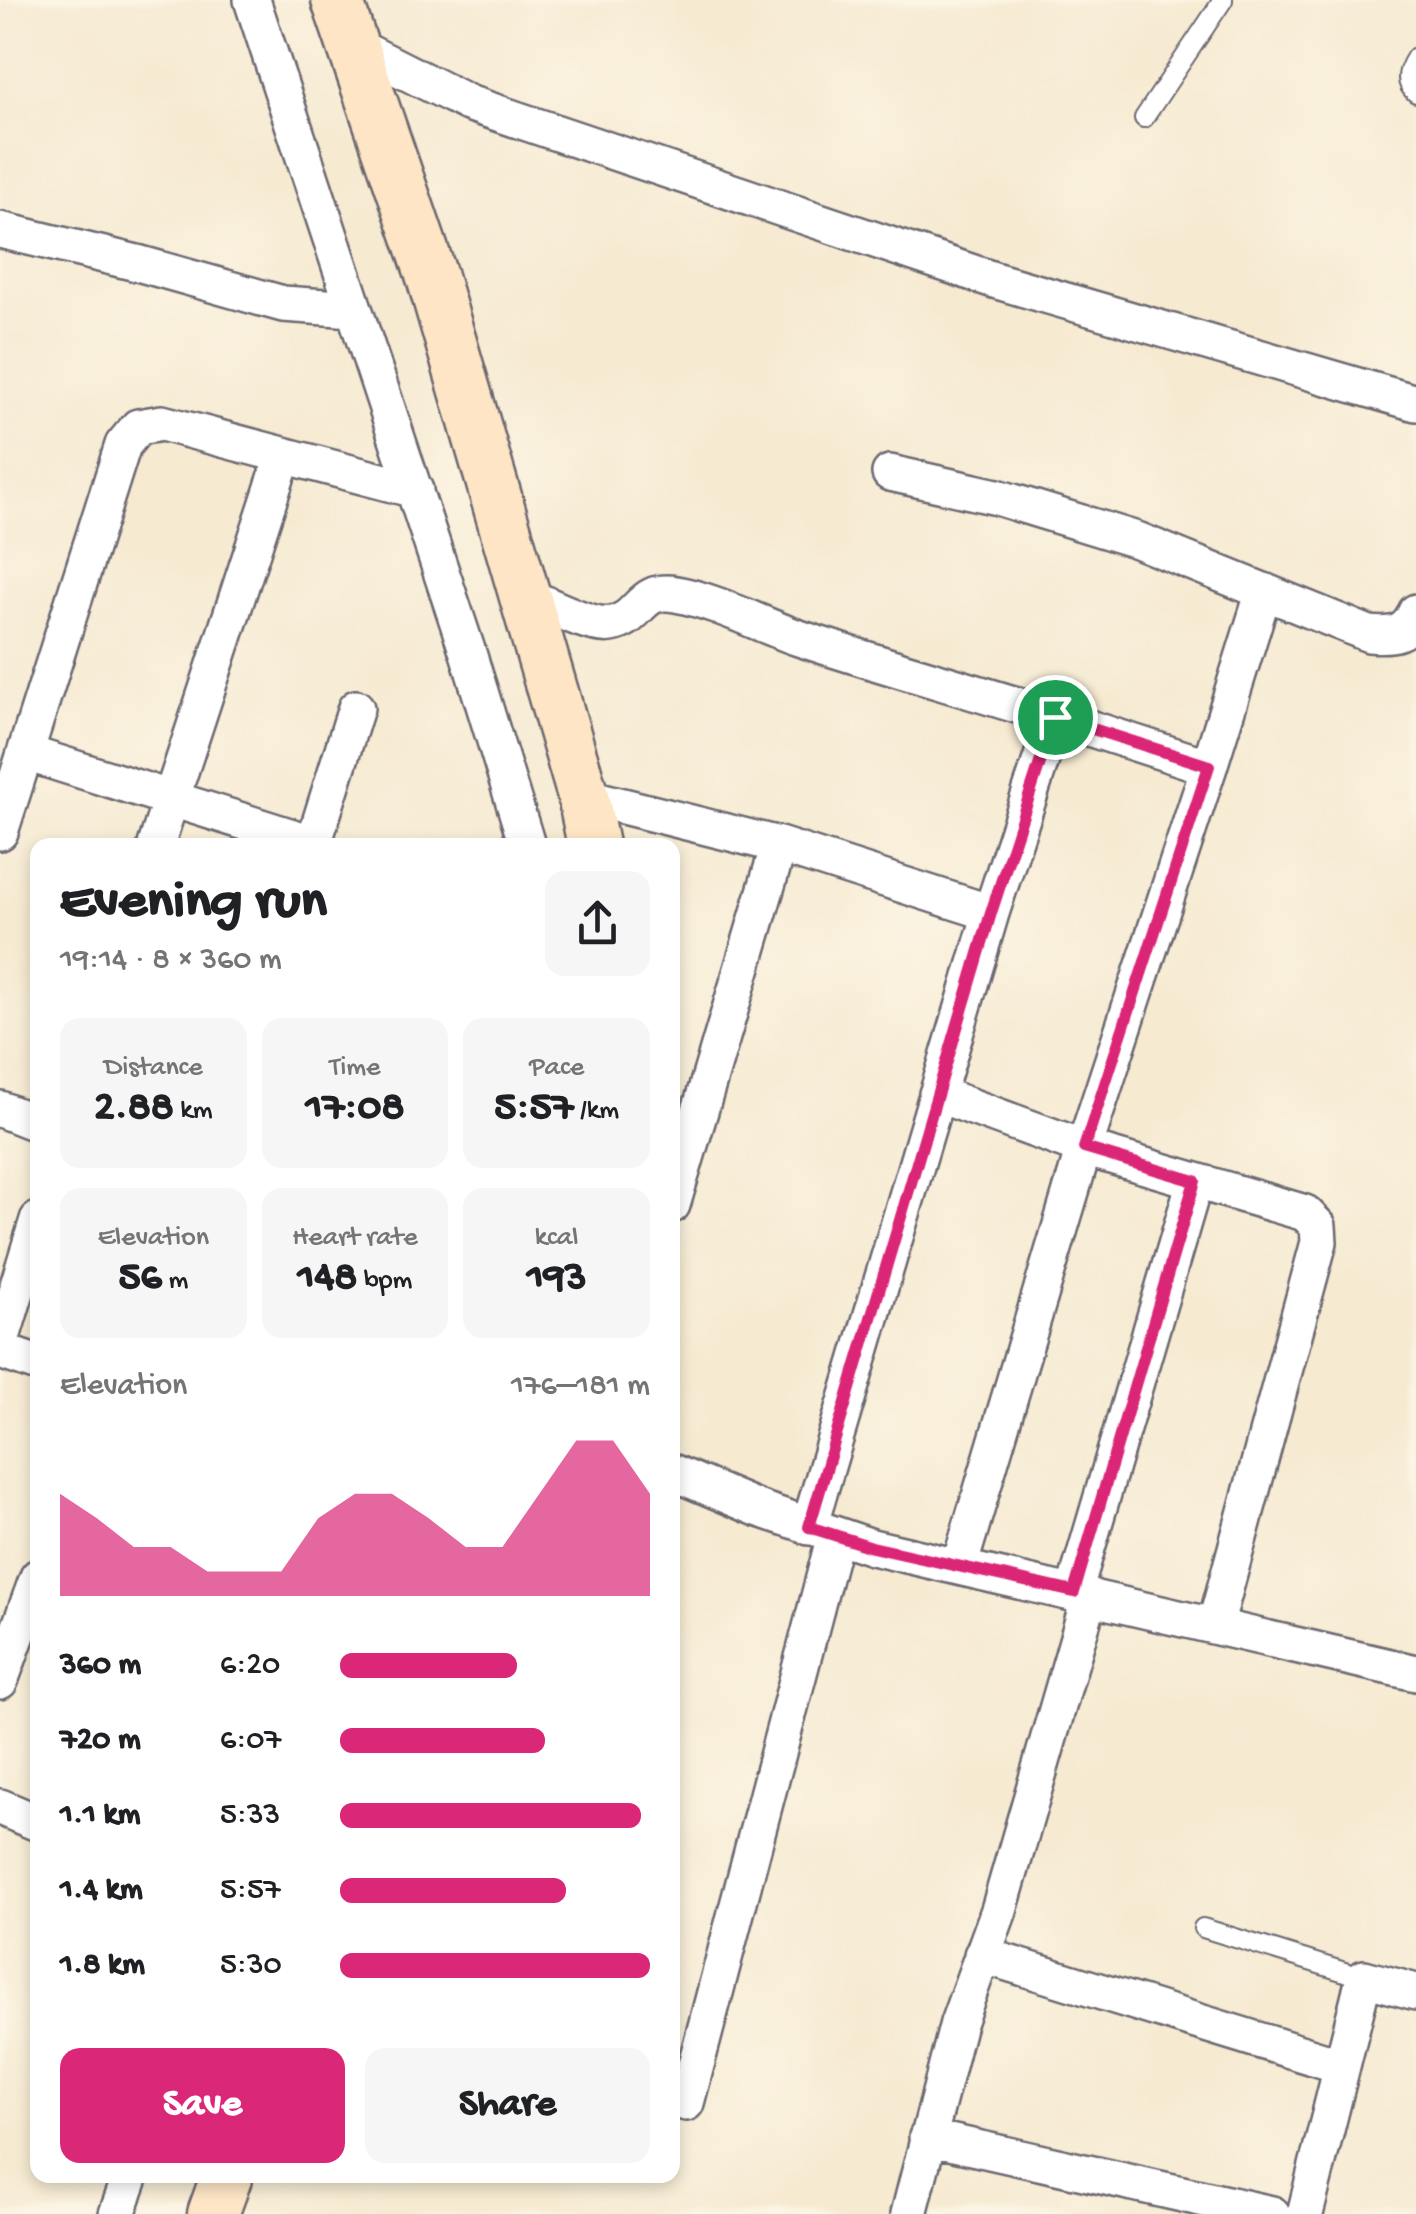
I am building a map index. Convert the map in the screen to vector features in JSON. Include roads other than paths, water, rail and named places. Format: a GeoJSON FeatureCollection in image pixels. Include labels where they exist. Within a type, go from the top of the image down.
{"type":"FeatureCollection","features":[{"type":"Feature","properties":{"kind":"street"},"geometry":{"type":"LineString","coordinates":[[252,0],[526,838]]}},
{"type":"Feature","properties":{"kind":"street"},"geometry":{"type":"LineString","coordinates":[[344,22],[468,103],[994,280],[1416,403]]}},
{"type":"Feature","properties":{"kind":"street"},"geometry":{"type":"LineString","coordinates":[[344,22],[432,277],[583,796],[592,838]]}},
{"type":"Feature","properties":{"kind":"street"},"geometry":{"type":"LineString","coordinates":[[0,230],[283,304],[354,310]]}},
{"type":"Feature","properties":{"kind":"street"},"geometry":{"type":"LineString","coordinates":[[0,832],[123,445],[138,427],[162,423],[415,490]]}},
{"type":"Feature","properties":{"kind":"street"},"geometry":{"type":"LineString","coordinates":[[158,838],[284,457]]}},
{"type":"Feature","properties":{"kind":"street"},"geometry":{"type":"LineString","coordinates":[[890,473],[998,497],[1100,528],[1369,634],[1392,636],[1411,626],[1416,612]]}},
{"type":"Feature","properties":{"kind":"street"},"geometry":{"type":"LineString","coordinates":[[959,1567],[1084,1148],[1264,591]]}},
{"type":"Feature","properties":{"kind":"street"},"geometry":{"type":"LineString","coordinates":[[525,595],[610,625],[632,616],[649,596],[662,592],[707,601],[794,636],[1209,766]]}},
{"type":"Feature","properties":{"kind":"street"},"geometry":{"type":"LineString","coordinates":[[317,838],[356,708]]}},
{"type":"Feature","properties":{"kind":"street"},"geometry":{"type":"LineString","coordinates":[[686,2104],[822,1531],[937,1094],[1055,717]]}},
{"type":"Feature","properties":{"kind":"street"},"geometry":{"type":"LineString","coordinates":[[26,754],[296,838]]}},
{"type":"Feature","properties":{"kind":"street"},"geometry":{"type":"LineString","coordinates":[[583,796],[779,846],[991,913]]}},
{"type":"Feature","properties":{"kind":"street"},"geometry":{"type":"LineString","coordinates":[[680,1177],[779,846]]}},
{"type":"Feature","properties":{"kind":"street"},"geometry":{"type":"LineString","coordinates":[[937,1094],[1084,1148],[1304,1213],[1318,1226],[1319,1242],[1216,1626]]}},
{"type":"Feature","properties":{"kind":"street"},"geometry":{"type":"LineString","coordinates":[[0,1109],[30,1121]]}},
{"type":"Feature","properties":{"kind":"street"},"geometry":{"type":"LineString","coordinates":[[909,2214],[958,2023],[999,1910],[1195,1181]]}},
{"type":"Feature","properties":{"kind":"street"},"geometry":{"type":"LineString","coordinates":[[30,1247],[0,1347],[30,1360]]}},
{"type":"Feature","properties":{"kind":"street"},"geometry":{"type":"LineString","coordinates":[[680,1475],[822,1531],[959,1567],[1416,1673]]}},
{"type":"Feature","properties":{"kind":"street"},"geometry":{"type":"LineString","coordinates":[[0,1680],[30,1599]]}},
{"type":"Feature","properties":{"kind":"street"},"geometry":{"type":"LineString","coordinates":[[0,1807],[30,1820]]}},
{"type":"Feature","properties":{"kind":"street"},"geometry":{"type":"LineString","coordinates":[[982,1956],[1342,2066]]}},
{"type":"Feature","properties":{"kind":"street"},"geometry":{"type":"LineString","coordinates":[[1305,2214],[1364,1978],[1416,1992]]}},
{"type":"Feature","properties":{"kind":"street"},"geometry":{"type":"LineString","coordinates":[[927,2137],[1272,2214]]}},
{"type":"Feature","properties":{"kind":"street"},"geometry":{"type":"LineString","coordinates":[[118,2214],[129,2183]]}},
{"type":"Feature","properties":{"kind":"street"},"geometry":{"type":"LineString","coordinates":[[214,2214],[224,2183]]}},
{"type":"Feature","properties":{"kind":"lane"},"geometry":{"type":"LineString","coordinates":[[1144,118],[1222,0]]}},
{"type":"Feature","properties":{"kind":"lane"},"geometry":{"type":"LineString","coordinates":[[1416,57],[1408,70],[1408,82],[1416,93]]}},
{"type":"Feature","properties":{"kind":"lane"},"geometry":{"type":"LineString","coordinates":[[1204,1928],[1364,1978]]}}]}
